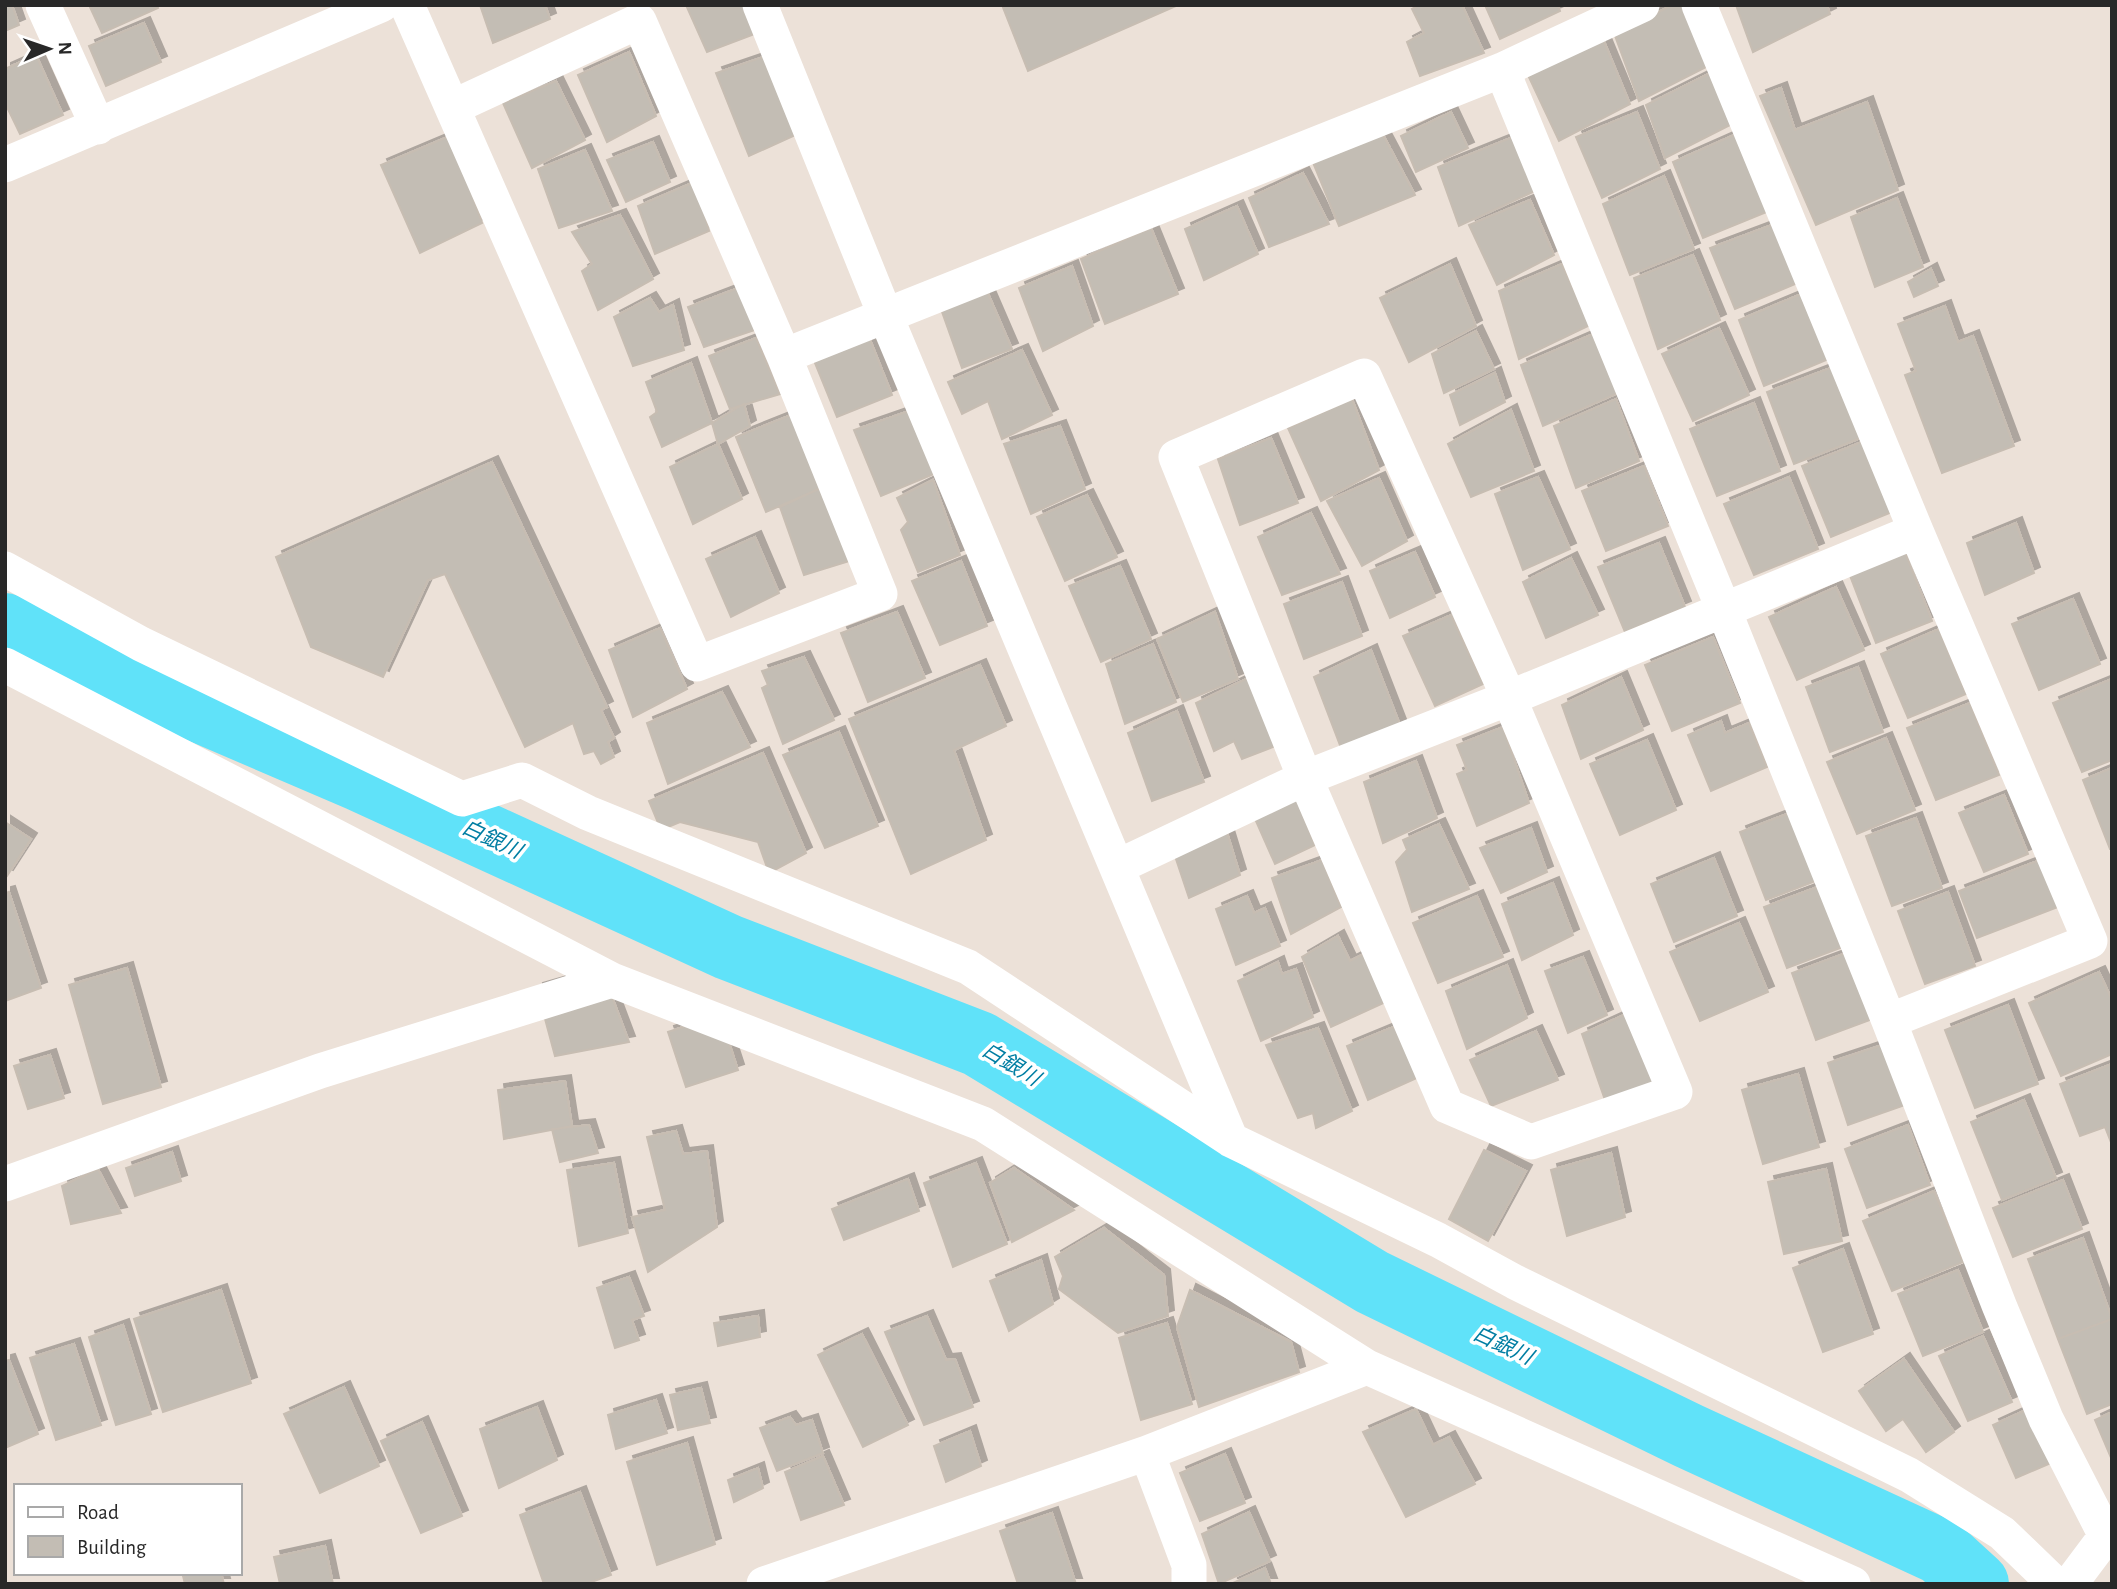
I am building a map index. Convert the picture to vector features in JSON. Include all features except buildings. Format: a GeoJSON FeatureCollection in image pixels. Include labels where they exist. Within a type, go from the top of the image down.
{"type":"FeatureCollection","features":[{"type":"Feature","properties":{"kind":"street"},"geometry":{"type":"LineString","coordinates":[[43,5],[98,127]]}},
{"type":"Feature","properties":{"kind":"street"},"geometry":{"type":"LineString","coordinates":[[5,165],[381,5]]}},
{"type":"Feature","properties":{"kind":"street"},"geometry":{"type":"LineString","coordinates":[[407,5],[698,664],[880,594],[784,356],[639,21],[453,107]]}},
{"type":"Feature","properties":{"kind":"street"},"geometry":{"type":"LineString","coordinates":[[760,5],[886,317],[1231,1140]]}},
{"type":"Feature","properties":{"kind":"street"},"geometry":{"type":"LineString","coordinates":[[784,356],[1502,70],[1642,5]]}},
{"type":"Feature","properties":{"kind":"street"},"geometry":{"type":"LineString","coordinates":[[1699,5],[1916,531],[2090,941],[1889,1021]]}},
{"type":"Feature","properties":{"kind":"street"},"geometry":{"type":"LineString","coordinates":[[1502,70],[1723,608],[1889,1021],[1999,1305],[2046,1419],[2106,1536],[2070,1584]]}},
{"type":"Feature","properties":{"kind":"street"},"geometry":{"type":"LineString","coordinates":[[1364,376],[1508,698],[1675,1092],[1531,1142],[1447,1106],[1306,778],[1176,457],[1364,376]]}},
{"type":"Feature","properties":{"kind":"street"},"geometry":{"type":"LineString","coordinates":[[1117,867],[1306,778],[1916,531]]}},
{"type":"Feature","properties":{"kind":"street"},"geometry":{"type":"LineString","coordinates":[[5,569],[141,644],[462,799],[522,780],[588,813],[968,967],[1231,1140],[1909,1475],[2002,1533],[2055,1584]]}},
{"type":"Feature","properties":{"kind":"street"},"geometry":{"type":"LineString","coordinates":[[5,664],[612,980],[983,1124],[1367,1367],[1853,1584]]}},
{"type":"Feature","properties":{"kind":"street"},"geometry":{"type":"LineString","coordinates":[[5,1184],[320,1071],[612,980]]}},
{"type":"Feature","properties":{"kind":"street"},"geometry":{"type":"LineString","coordinates":[[764,1584],[1147,1453],[1367,1367]]}},
{"type":"Feature","properties":{"kind":"street"},"geometry":{"type":"LineString","coordinates":[[1147,1453],[1189,1565],[1189,1584]]}},
{"type":"Feature","properties":{"kind":"waterway","name":"白銀川"},"geometry":{"type":"LineString","coordinates":[[5,626],[361,779],[728,947],[979,1044],[1372,1282],[1689,1436],[1941,1552],[1976,1584]]}}]}
